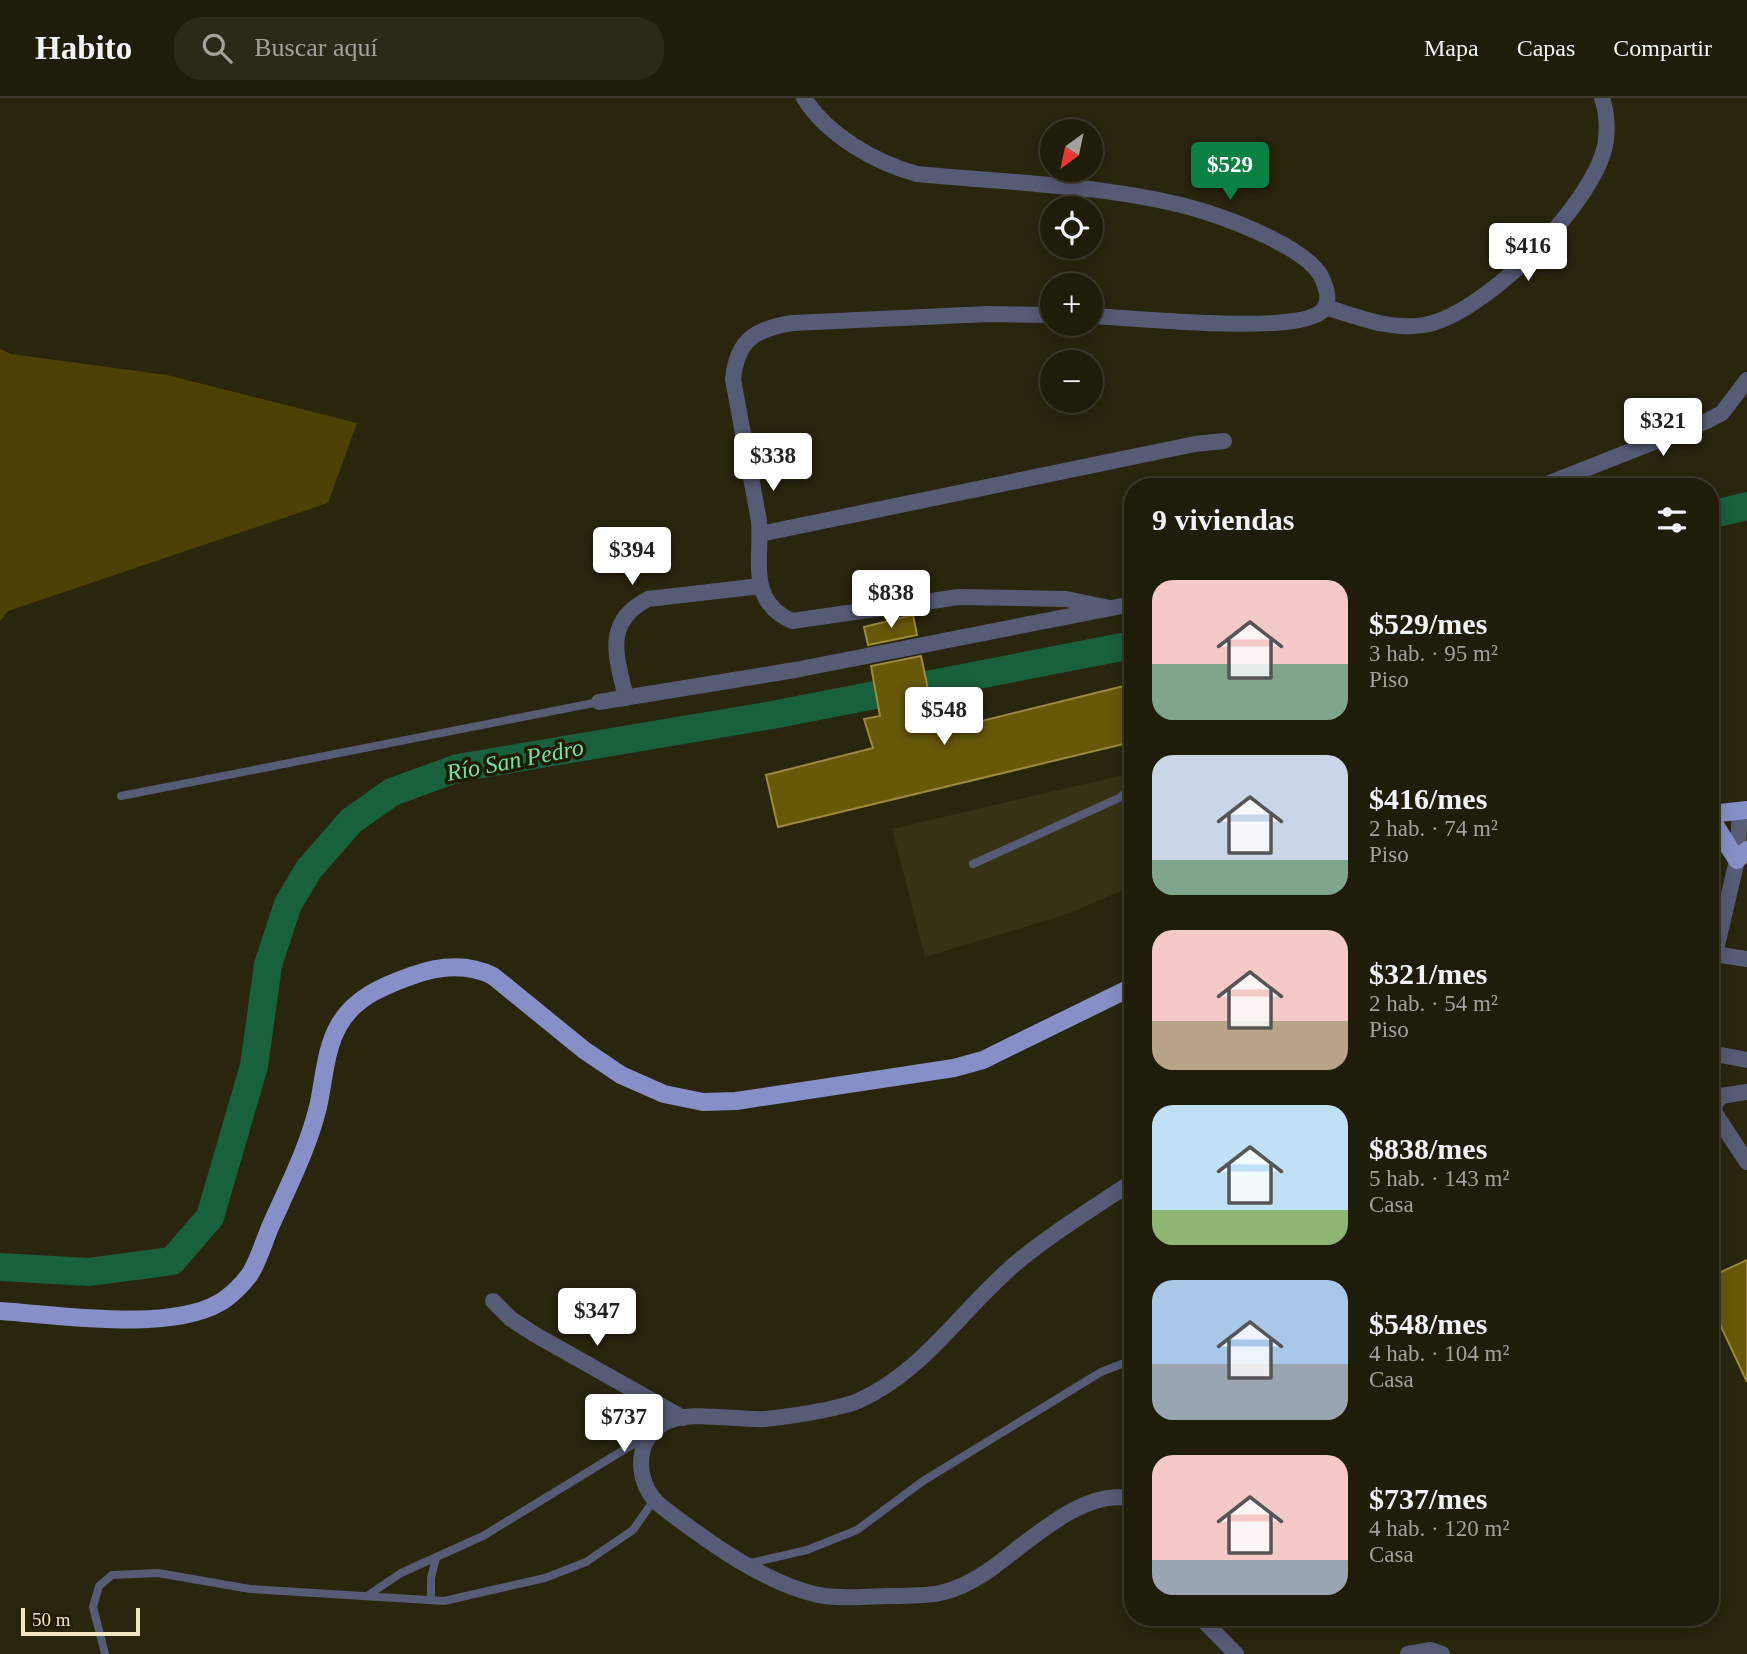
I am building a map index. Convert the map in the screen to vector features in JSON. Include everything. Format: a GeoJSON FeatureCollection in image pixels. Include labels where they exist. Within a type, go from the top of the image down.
{"type":"FeatureCollection","features":[{"type":"Feature","properties":{"kind":"main road"},"geometry":{"type":"LineString","coordinates":[[1719,814],[1744,810]]}},
{"type":"Feature","properties":{"kind":"main road"},"geometry":{"type":"LineString","coordinates":[[1719,827],[1742,855]]}},
{"type":"Feature","properties":{"kind":"main road"},"geometry":{"type":"LineString","coordinates":[[0,1311],[102,1318],[166,1318],[193,1316],[222,1302],[250,1273],[302,1156],[338,1026],[354,1006],[378,988],[425,970],[454,967],[480,970],[493,976],[584,1050],[621,1075],[664,1094],[704,1102],[736,1101],[954,1068],[983,1060],[1124,991]]}},
{"type":"Feature","properties":{"kind":"street"},"geometry":{"type":"LineString","coordinates":[[804,98],[841,136],[899,169],[917,174],[1139,196],[1207,212],[1280,245],[1309,262],[1326,286],[1328,299],[1325,307],[1312,317],[1260,324],[1103,317]]}},
{"type":"Feature","properties":{"kind":"street"},"geometry":{"type":"LineString","coordinates":[[1325,307],[1391,325],[1426,325],[1443,319],[1507,276],[1543,245],[1574,205],[1594,172],[1605,145],[1602,98]]}},
{"type":"Feature","properties":{"kind":"street"},"geometry":{"type":"LineString","coordinates":[[1040,315],[988,314],[792,323],[754,334],[741,347],[734,362],[733,379],[760,534],[757,568],[761,586],[769,605],[778,615],[792,621],[958,597],[1066,599],[1110,608]]}},
{"type":"Feature","properties":{"kind":"street"},"geometry":{"type":"LineString","coordinates":[[1562,478],[1707,421],[1722,413],[1747,380]]}},
{"type":"Feature","properties":{"kind":"street"},"geometry":{"type":"LineString","coordinates":[[760,534],[1195,444],[1224,442]]}},
{"type":"Feature","properties":{"kind":"street"},"geometry":{"type":"LineString","coordinates":[[626,698],[614,641],[623,620],[636,605],[648,599],[761,586]]}},
{"type":"Feature","properties":{"kind":"street"},"geometry":{"type":"LineString","coordinates":[[600,702],[796,670],[1124,605]]}},
{"type":"Feature","properties":{"kind":"street"},"geometry":{"type":"LineString","coordinates":[[1719,931],[1742,855],[1744,810]]}},
{"type":"Feature","properties":{"kind":"street"},"geometry":{"type":"LineString","coordinates":[[1719,955],[1747,959]]}},
{"type":"Feature","properties":{"kind":"street"},"geometry":{"type":"LineString","coordinates":[[1719,1055],[1747,1060]]}},
{"type":"Feature","properties":{"kind":"street"},"geometry":{"type":"LineString","coordinates":[[1719,1099],[1747,1092]]}},
{"type":"Feature","properties":{"kind":"street"},"geometry":{"type":"LineString","coordinates":[[1719,1120],[1747,1162]]}},
{"type":"Feature","properties":{"kind":"street"},"geometry":{"type":"LineString","coordinates":[[1124,1188],[1020,1259],[904,1375],[855,1402],[765,1419],[683,1418],[660,1425],[654,1432],[640,1465],[640,1475],[653,1500],[746,1564],[786,1583],[825,1596],[938,1595],[983,1574],[1057,1520],[1102,1497],[1124,1498]]}},
{"type":"Feature","properties":{"kind":"street"},"geometry":{"type":"LineString","coordinates":[[494,1301],[511,1319],[534,1334],[683,1418]]}},
{"type":"Feature","properties":{"kind":"street"},"geometry":{"type":"LineString","coordinates":[[1209,1626],[1236,1654]]}},
{"type":"Feature","properties":{"kind":"street"},"geometry":{"type":"LineString","coordinates":[[1408,1654],[1432,1650],[1442,1654]]}},
{"type":"Feature","properties":{"kind":"lane"},"geometry":{"type":"LineString","coordinates":[[121,796],[600,702]]}},
{"type":"Feature","properties":{"kind":"lane"},"geometry":{"type":"LineString","coordinates":[[973,864],[1124,794]]}},
{"type":"Feature","properties":{"kind":"lane"},"geometry":{"type":"LineString","coordinates":[[746,1564],[807,1550],[856,1530],[923,1481],[1101,1372],[1124,1363]]}},
{"type":"Feature","properties":{"kind":"lane"},"geometry":{"type":"LineString","coordinates":[[367,1596],[401,1573],[484,1536],[654,1432]]}},
{"type":"Feature","properties":{"kind":"lane"},"geometry":{"type":"LineString","coordinates":[[105,1654],[93,1607],[99,1586],[112,1574],[158,1573],[250,1589],[431,1600],[471,1595],[566,1571],[633,1530],[653,1500]]}},
{"type":"Feature","properties":{"kind":"lane"},"geometry":{"type":"LineString","coordinates":[[431,1600],[431,1578],[436,1558]]}},
{"type":"Feature","properties":{"kind":"shaded area"},"geometry":{"type":"Polygon","coordinates":[[[0,349],[11,354],[167,375],[357,423],[328,503],[8,611],[0,621],[0,349]]]}},
{"type":"Feature","properties":{"kind":"shaded area"},"geometry":{"type":"Polygon","coordinates":[[[1124,775],[1124,890],[1068,914],[925,957],[892,829],[1124,775]]]}},
{"type":"Feature","properties":{"kind":"building"},"geometry":{"type":"Polygon","coordinates":[[[913,615],[917,635],[868,645],[864,627],[913,615]]]}},
{"type":"Feature","properties":{"kind":"building"},"geometry":{"type":"Polygon","coordinates":[[[921,656],[937,732],[1124,686],[1124,744],[778,827],[766,775],[873,748],[864,719],[880,716],[871,666],[921,656]]]}},
{"type":"Feature","properties":{"kind":"building"},"geometry":{"type":"Polygon","coordinates":[[[1747,1260],[1747,1382],[1719,1322],[1719,1273],[1747,1260]]]}},
{"type":"Feature","properties":{"kind":"waterway","name":"Río San Pedro"},"geometry":{"type":"LineString","coordinates":[[1719,513],[1747,506]]}},
{"type":"Feature","properties":{"kind":"waterway","name":"Río San Pedro"},"geometry":{"type":"LineString","coordinates":[[0,1267],[89,1272],[172,1261],[210,1217],[254,1066],[268,965],[288,904],[309,869],[351,821],[392,792],[458,768],[772,715],[1124,647]]}}]}
